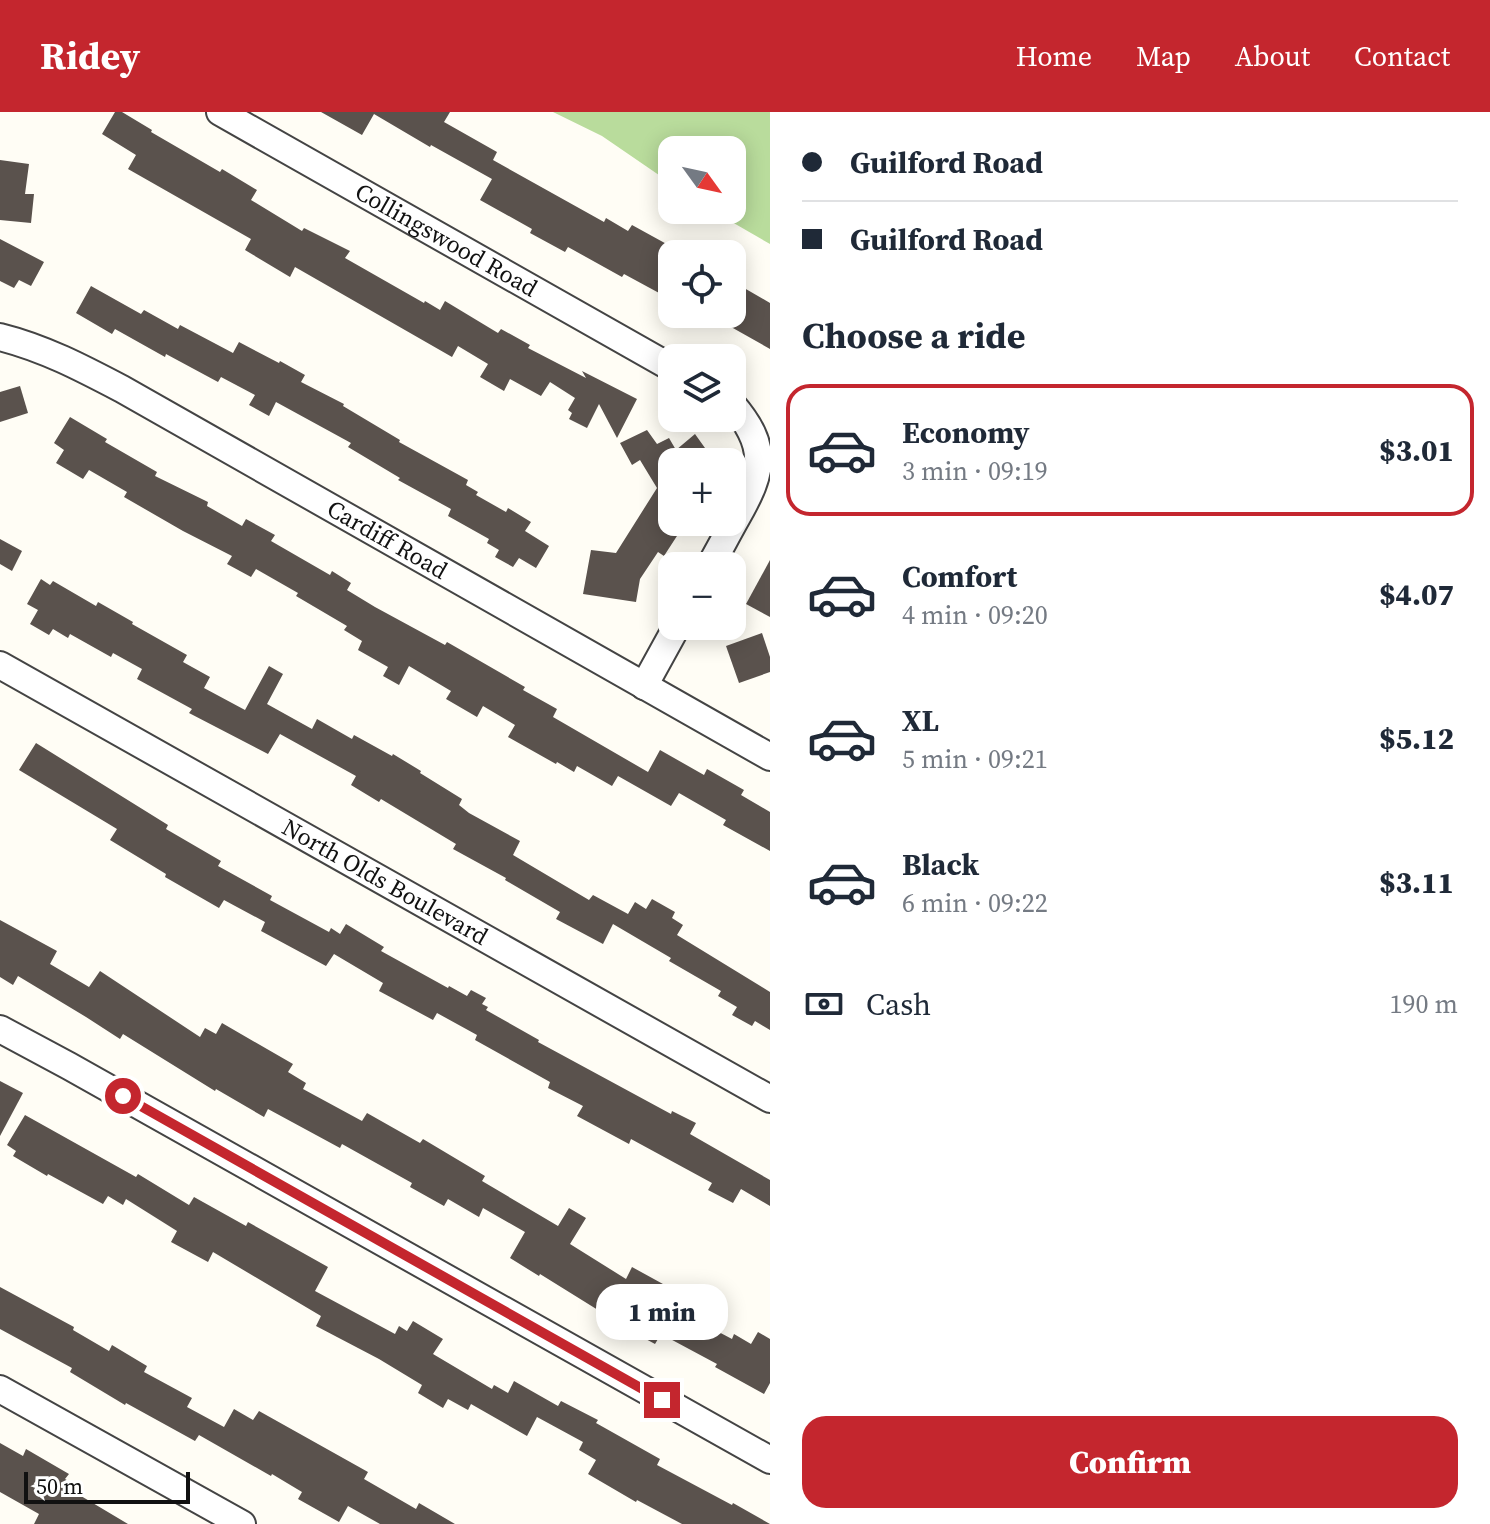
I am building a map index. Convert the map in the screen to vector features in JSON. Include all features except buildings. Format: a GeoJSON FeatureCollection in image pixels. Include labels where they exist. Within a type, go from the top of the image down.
{"type":"FeatureCollection","features":[{"type":"Feature","properties":{"kind":"street","name":"Collingswood Road"},"geometry":{"type":"LineString","coordinates":[[220,112],[658,360]]}},
{"type":"Feature","properties":{"kind":"street","name":"Cardiff Road"},"geometry":{"type":"LineString","coordinates":[[0,337],[26,343],[122,389],[770,757]]}},
{"type":"Feature","properties":{"kind":"street"},"geometry":{"type":"LineString","coordinates":[[718,552],[751,492],[758,472],[755,440],[746,422]]}},
{"type":"Feature","properties":{"kind":"street"},"geometry":{"type":"LineString","coordinates":[[644,686],[669,640]]}},
{"type":"Feature","properties":{"kind":"street","name":"North Olds Boulevard"},"geometry":{"type":"LineString","coordinates":[[0,665],[770,1099]]}},
{"type":"Feature","properties":{"kind":"street"},"geometry":{"type":"LineString","coordinates":[[0,1029],[770,1460]]}},
{"type":"Feature","properties":{"kind":"street"},"geometry":{"type":"LineString","coordinates":[[0,1389],[242,1524]]}},
{"type":"Feature","properties":{"kind":"green space"},"geometry":{"type":"Polygon","coordinates":[[[553,112],[770,112],[770,244],[735,224],[746,224],[746,136],[658,136],[658,174],[602,136],[553,112]]]}},
{"type":"Feature","properties":{"kind":"route"},"geometry":{"type":"LineString","coordinates":[[123,1096],[662,1400]]}}]}
